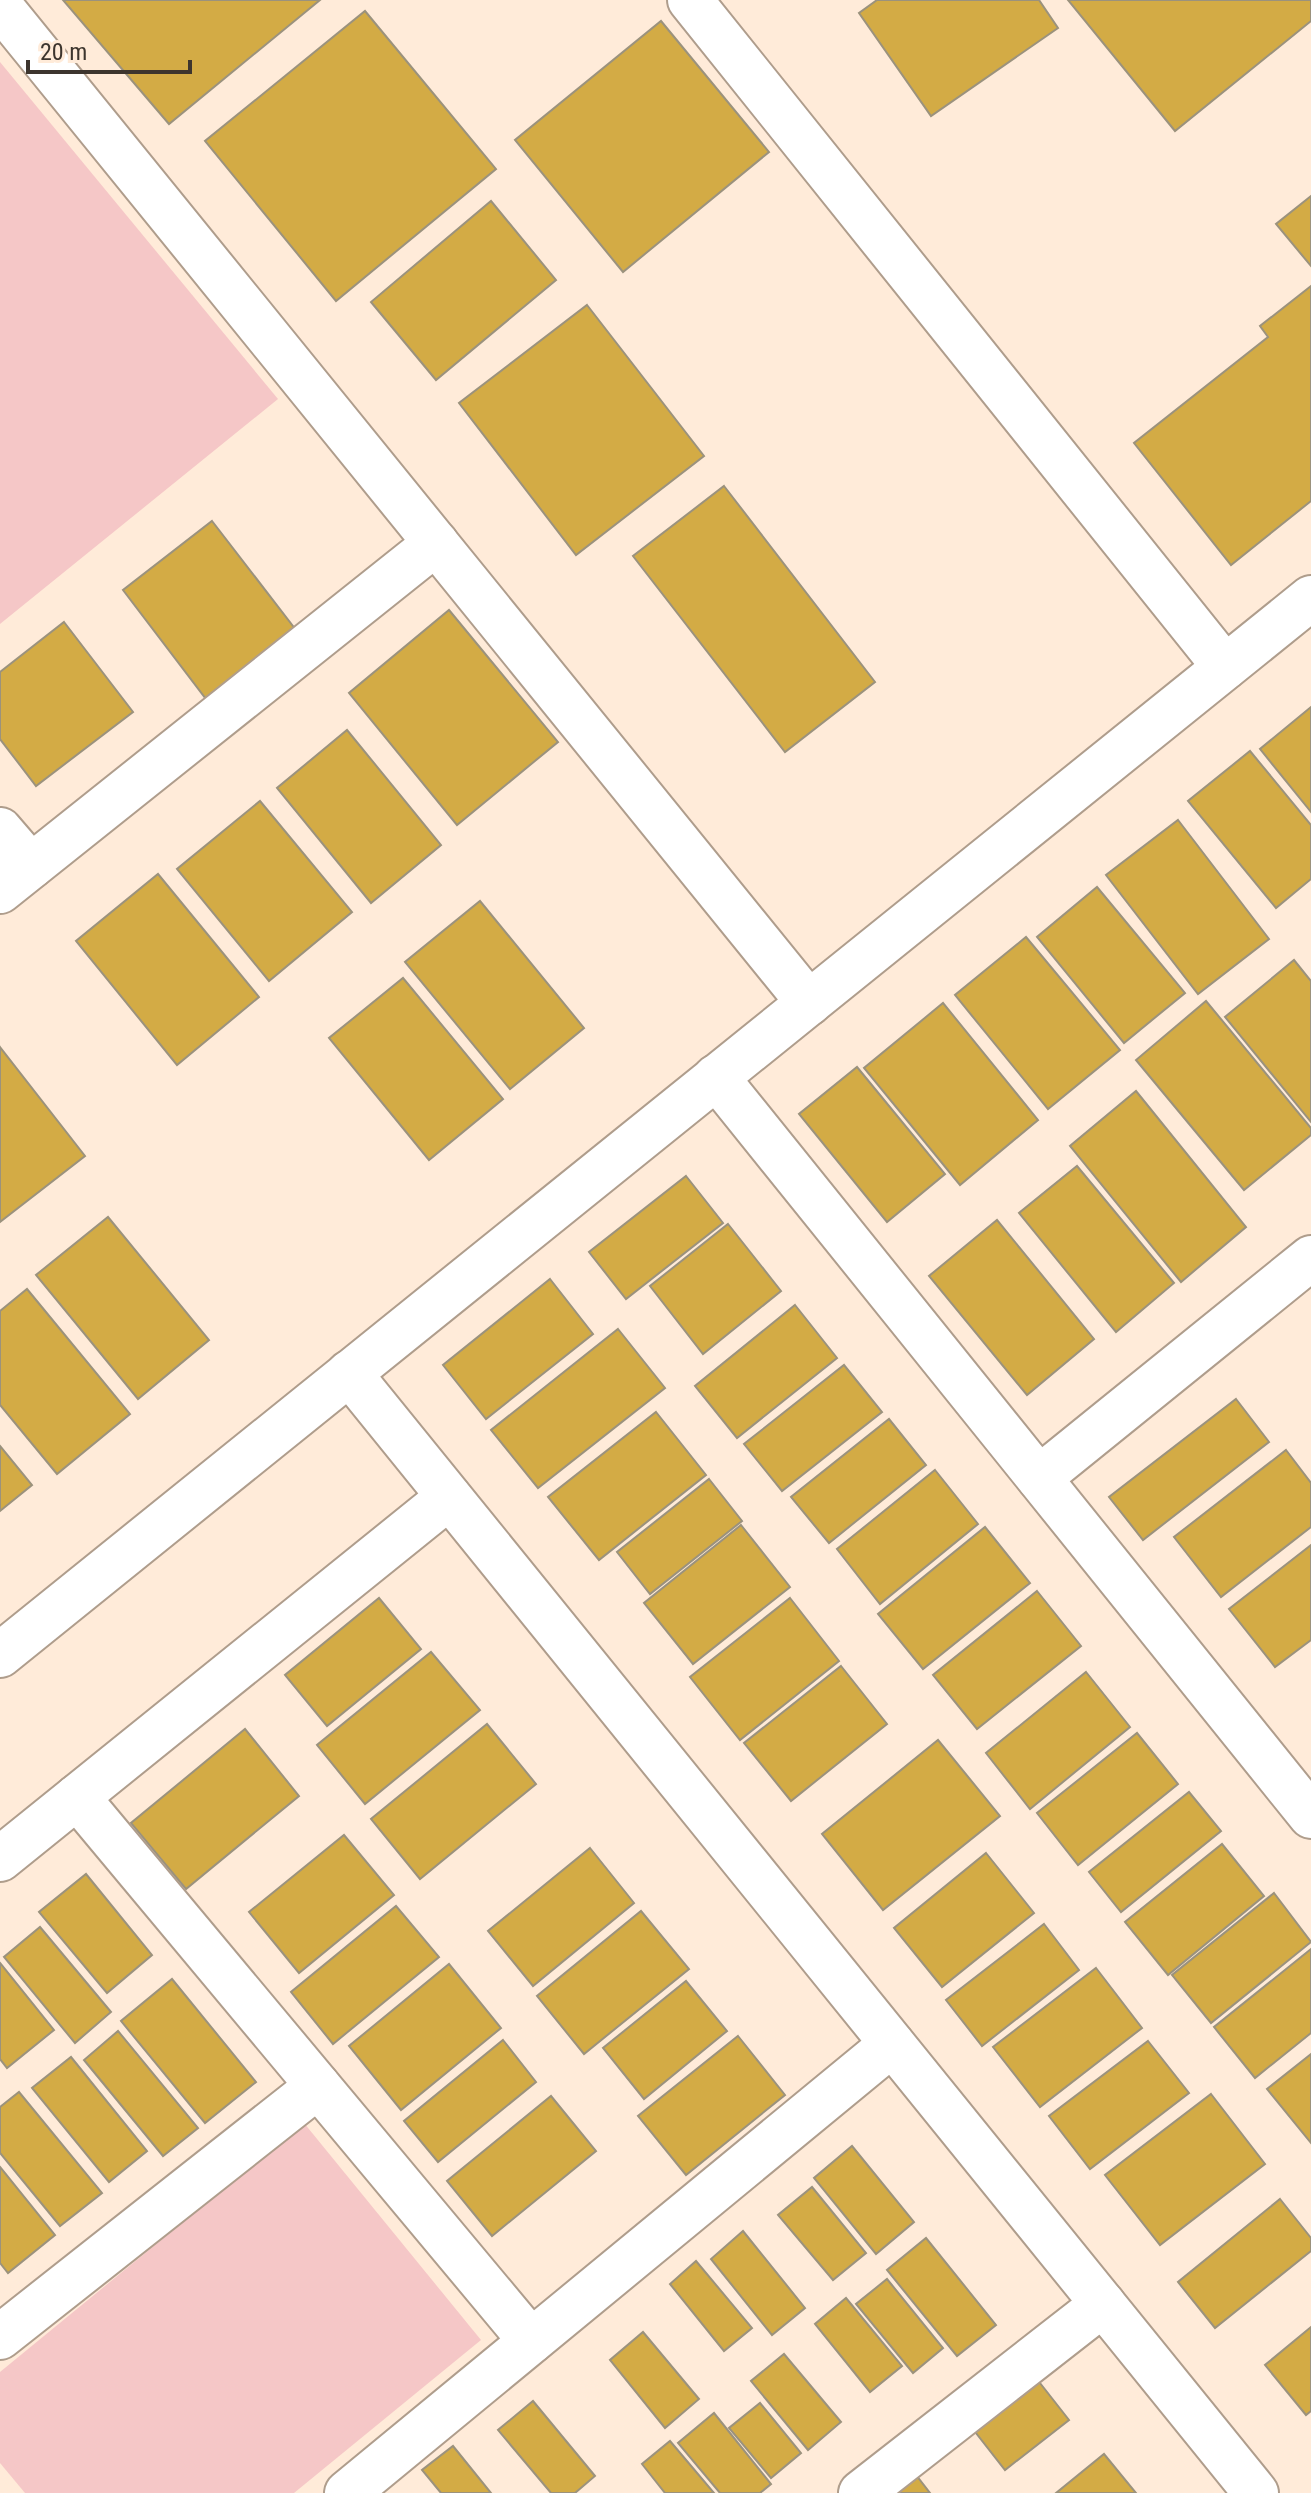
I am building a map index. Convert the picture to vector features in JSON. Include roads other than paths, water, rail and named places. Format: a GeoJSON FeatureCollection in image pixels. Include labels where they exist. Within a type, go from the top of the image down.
{"type":"FeatureCollection","features":[{"type":"Feature","properties":{"kind":"street"},"geometry":{"type":"LineString","coordinates":[[690,0],[1225,667]]}},
{"type":"Feature","properties":{"kind":"street"},"geometry":{"type":"LineString","coordinates":[[0,6],[809,1003]]}},
{"type":"Feature","properties":{"kind":"street"},"geometry":{"type":"LineString","coordinates":[[0,830],[16,878],[436,543]]}},
{"type":"Feature","properties":{"kind":"street"},"geometry":{"type":"LineString","coordinates":[[0,1655],[1311,598]]}},
{"type":"Feature","properties":{"kind":"street"},"geometry":{"type":"LineString","coordinates":[[716,1077],[1311,1816]]}},
{"type":"Feature","properties":{"kind":"street"},"geometry":{"type":"LineString","coordinates":[[1039,1478],[1311,1258]]}},
{"type":"Feature","properties":{"kind":"street"},"geometry":{"type":"LineString","coordinates":[[349,1373],[1256,2493]]}},
{"type":"Feature","properties":{"kind":"street"},"geometry":{"type":"LineString","coordinates":[[0,1859],[449,1497]]}},
{"type":"Feature","properties":{"kind":"street"},"geometry":{"type":"LineString","coordinates":[[77,1797],[531,2341]]}},
{"type":"Feature","properties":{"kind":"street"},"geometry":{"type":"LineString","coordinates":[[347,2493],[892,2044]]}},
{"type":"Feature","properties":{"kind":"street"},"geometry":{"type":"LineString","coordinates":[[0,2337],[318,2086]]}},
{"type":"Feature","properties":{"kind":"street"},"geometry":{"type":"LineString","coordinates":[[861,2493],[1103,2304]]}}]}
